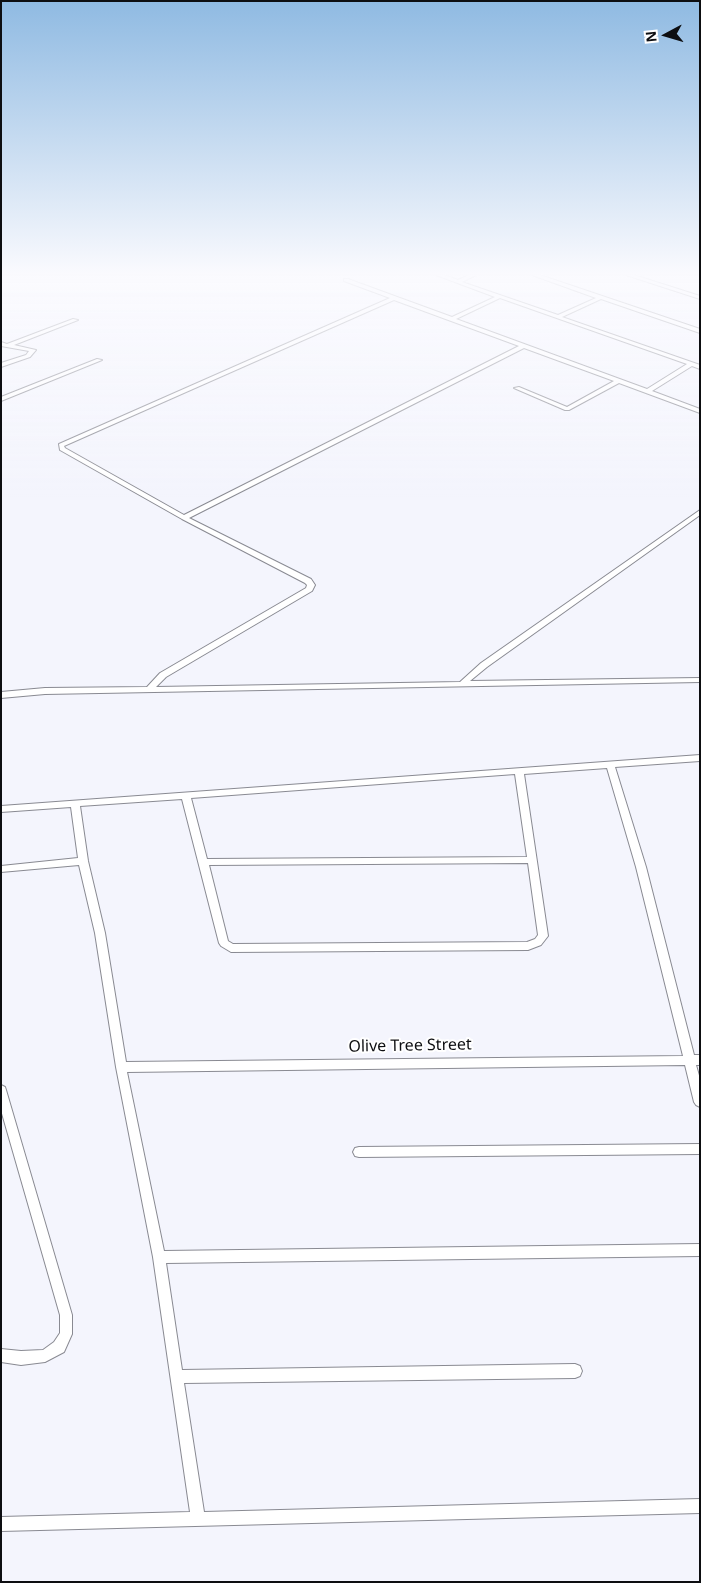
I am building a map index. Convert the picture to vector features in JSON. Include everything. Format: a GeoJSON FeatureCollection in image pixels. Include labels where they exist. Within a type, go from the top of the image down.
{"type":"FeatureCollection","features":[{"type":"Feature","properties":{"kind":"street"},"geometry":{"type":"LineString","coordinates":[[1,365],[28,356],[33,351],[29,349]]}},
{"type":"Feature","properties":{"kind":"street"},"geometry":{"type":"LineString","coordinates":[[148,690],[164,674],[309,589],[310,585],[308,580],[184,518],[62,449],[60,445],[278,349]]}},
{"type":"Feature","properties":{"kind":"street"},"geometry":{"type":"LineString","coordinates":[[184,518],[517,349]]}},
{"type":"Feature","properties":{"kind":"street"},"geometry":{"type":"LineString","coordinates":[[531,349],[700,411]]}},
{"type":"Feature","properties":{"kind":"street"},"geometry":{"type":"LineString","coordinates":[[649,349],[700,367]]}},
{"type":"Feature","properties":{"kind":"street"},"geometry":{"type":"LineString","coordinates":[[1,399],[99,360]]}},
{"type":"Feature","properties":{"kind":"street"},"geometry":{"type":"LineString","coordinates":[[648,391],[692,364]]}},
{"type":"Feature","properties":{"kind":"street"},"geometry":{"type":"LineString","coordinates":[[517,388],[567,409],[619,381]]}},
{"type":"Feature","properties":{"kind":"street"},"geometry":{"type":"LineString","coordinates":[[461,685],[484,665],[700,512]]}},
{"type":"Feature","properties":{"kind":"street"},"geometry":{"type":"LineString","coordinates":[[1,695],[45,691],[700,680]]}},
{"type":"Feature","properties":{"kind":"street"},"geometry":{"type":"LineString","coordinates":[[1,809],[700,758]]}},
{"type":"Feature","properties":{"kind":"street"},"geometry":{"type":"LineString","coordinates":[[610,765],[641,867],[700,1102]]}},
{"type":"Feature","properties":{"kind":"street"},"geometry":{"type":"LineString","coordinates":[[186,796],[224,943],[241,949],[528,946],[538,942],[544,936],[519,771]]}},
{"type":"Feature","properties":{"kind":"street"},"geometry":{"type":"LineString","coordinates":[[75,804],[83,861],[100,933],[121,1067],[159,1257],[198,1520]]}},
{"type":"Feature","properties":{"kind":"street"},"geometry":{"type":"LineString","coordinates":[[203,862],[533,860]]}},
{"type":"Feature","properties":{"kind":"street"},"geometry":{"type":"LineString","coordinates":[[1,870],[83,861]]}},
{"type":"Feature","properties":{"kind":"street","name":"Olive Tree Street"},"geometry":{"type":"LineString","coordinates":[[121,1067],[700,1060]]}},
{"type":"Feature","properties":{"kind":"street"},"geometry":{"type":"LineString","coordinates":[[1,1090],[66,1315],[66,1334],[58,1347],[45,1356],[21,1358],[1,1355]]}},
{"type":"Feature","properties":{"kind":"street"},"geometry":{"type":"LineString","coordinates":[[359,1152],[700,1148]]}},
{"type":"Feature","properties":{"kind":"street"},"geometry":{"type":"LineString","coordinates":[[159,1257],[700,1250]]}},
{"type":"Feature","properties":{"kind":"street"},"geometry":{"type":"LineString","coordinates":[[177,1377],[575,1371]]}},
{"type":"Feature","properties":{"kind":"street"},"geometry":{"type":"LineString","coordinates":[[1,1524],[700,1506]]}}]}
